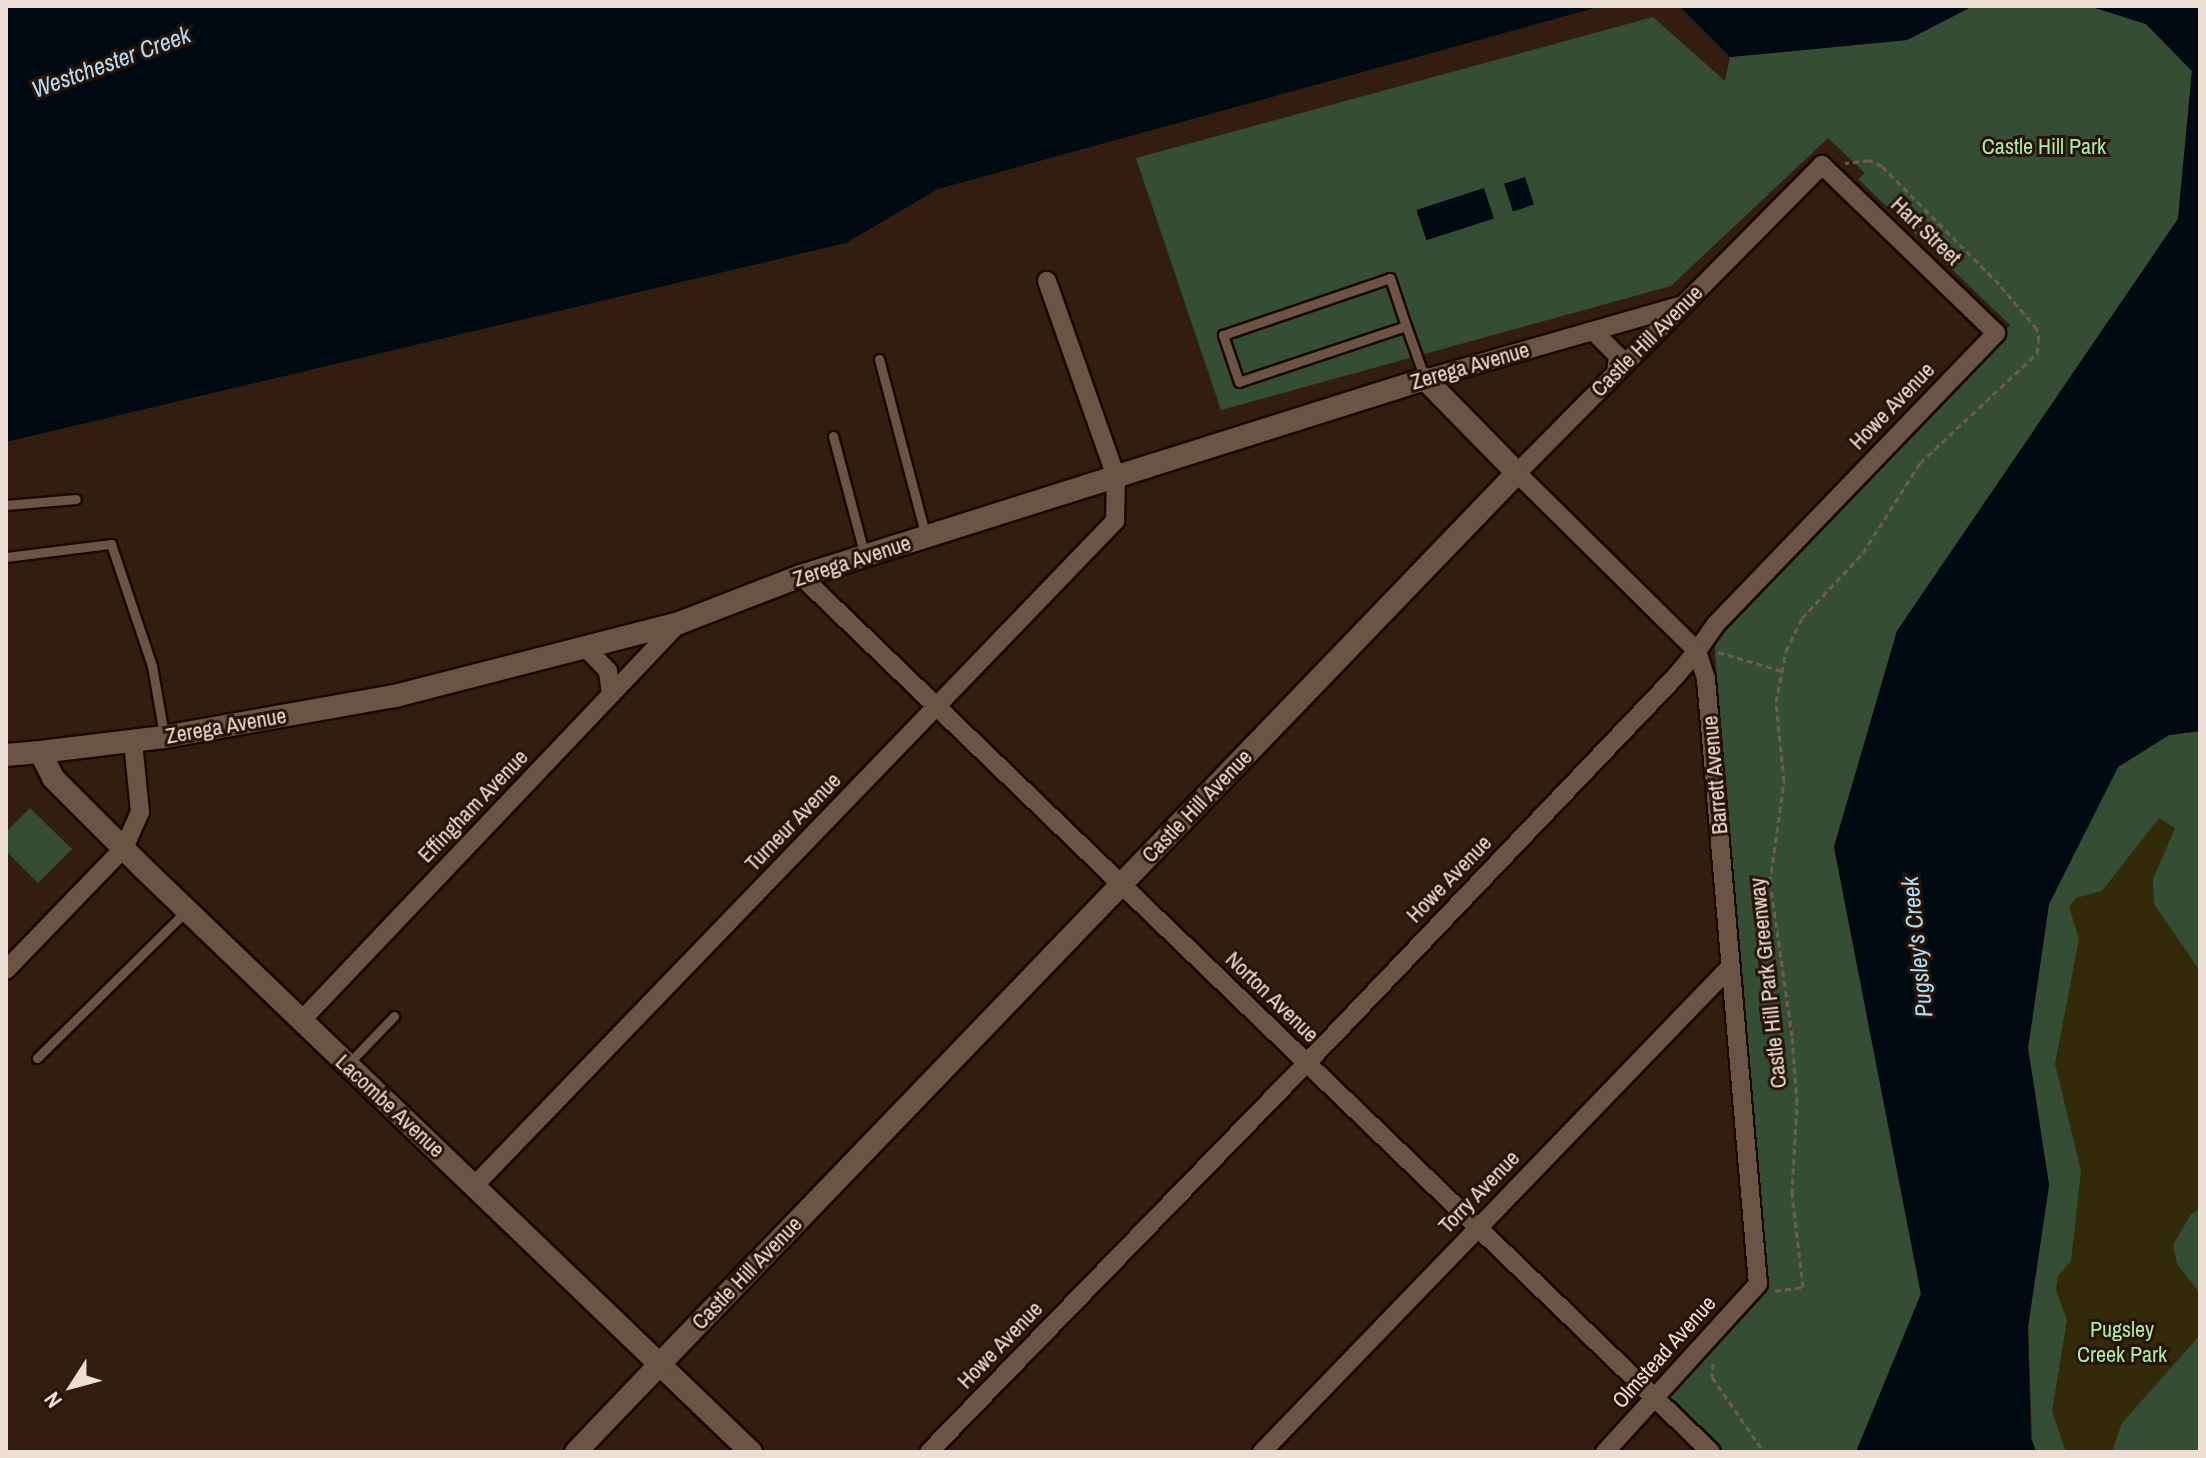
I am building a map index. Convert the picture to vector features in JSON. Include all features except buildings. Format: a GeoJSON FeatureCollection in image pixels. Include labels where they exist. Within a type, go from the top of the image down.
{"type":"FeatureCollection","features":[{"type":"Feature","properties":{"kind":"street","name":"Castle Hill Avenue"},"geometry":{"type":"LineString","coordinates":[[576,1452],[1517,473],[1822,165]]}},
{"type":"Feature","properties":{"kind":"street","name":"Hart Street"},"geometry":{"type":"LineString","coordinates":[[1822,165],[1996,333]]}},
{"type":"Feature","properties":{"kind":"street"},"geometry":{"type":"LineString","coordinates":[[1047,281],[1116,477]]}},
{"type":"Feature","properties":{"kind":"street","name":"Zerega Avenue"},"geometry":{"type":"LineString","coordinates":[[6,755],[133,742],[395,696],[679,623],[801,576],[1425,379],[1683,305]]}},
{"type":"Feature","properties":{"kind":"street"},"geometry":{"type":"LineString","coordinates":[[1593,331],[1618,356],[1616,372]]}},
{"type":"Feature","properties":{"kind":"street","name":"Howe Avenue"},"geometry":{"type":"LineString","coordinates":[[929,1452],[1306,1064],[1996,333]]}},
{"type":"Feature","properties":{"kind":"street"},"geometry":{"type":"LineString","coordinates":[[1425,379],[1697,651]]}},
{"type":"Feature","properties":{"kind":"street","name":"Turneur Avenue"},"geometry":{"type":"LineString","coordinates":[[474,1186],[1115,521],[1116,477]]}},
{"type":"Feature","properties":{"kind":"street","name":"Norton Avenue"},"geometry":{"type":"LineString","coordinates":[[801,576],[1711,1452]]}},
{"type":"Feature","properties":{"kind":"street","name":"Effingham Avenue"},"geometry":{"type":"LineString","coordinates":[[301,1021],[679,623]]}},
{"type":"Feature","properties":{"kind":"street"},"geometry":{"type":"LineString","coordinates":[[585,647],[608,671],[611,694]]}},
{"type":"Feature","properties":{"kind":"street","name":"Barrett Avenue"},"geometry":{"type":"LineString","coordinates":[[1697,651],[1706,679],[1731,966],[1765,1287]]}},
{"type":"Feature","properties":{"kind":"street"},"geometry":{"type":"LineString","coordinates":[[6,970],[124,848],[140,812],[133,742]]}},
{"type":"Feature","properties":{"kind":"street","name":"Lacombe Avenue"},"geometry":{"type":"LineString","coordinates":[[40,752],[53,778],[186,911],[751,1452]]}},
{"type":"Feature","properties":{"kind":"street","name":"Torry Avenue"},"geometry":{"type":"LineString","coordinates":[[1262,1452],[1731,966]]}},
{"type":"Feature","properties":{"kind":"street","name":"Olmstead Avenue"},"geometry":{"type":"LineString","coordinates":[[1605,1452],[1652,1394],[1765,1287]]}},
{"type":"Feature","properties":{"kind":"lane"},"geometry":{"type":"LineString","coordinates":[[1406,326],[1239,382],[1223,335],[1390,278],[1425,379]]}},
{"type":"Feature","properties":{"kind":"lane"},"geometry":{"type":"LineString","coordinates":[[879,359],[926,537]]}},
{"type":"Feature","properties":{"kind":"lane"},"geometry":{"type":"LineString","coordinates":[[833,436],[865,556]]}},
{"type":"Feature","properties":{"kind":"lane"},"geometry":{"type":"LineString","coordinates":[[6,505],[76,499]]}},
{"type":"Feature","properties":{"kind":"lane"},"geometry":{"type":"LineString","coordinates":[[6,557],[111,544],[152,666],[164,737]]}},
{"type":"Feature","properties":{"kind":"lane"},"geometry":{"type":"LineString","coordinates":[[37,1058],[186,911]]}},
{"type":"Feature","properties":{"kind":"lane"},"geometry":{"type":"LineString","coordinates":[[346,1066],[394,1016]]}},
{"type":"Feature","properties":{"kind":"path","name":"Castle Hill Park Greenway"},"geometry":{"type":"LineString","coordinates":[[1765,1287],[1781,1294],[1803,1287],[1792,1194],[1797,1103],[1792,1036],[1770,882],[1784,781],[1776,702],[1782,671],[1802,618],[1863,553],[1920,463],[2037,353],[2039,341],[2037,329],[1999,284],[1882,166],[1869,160],[1847,162]]}},
{"type":"Feature","properties":{"kind":"path"},"geometry":{"type":"LineString","coordinates":[[1718,652],[1782,671]]}},
{"type":"Feature","properties":{"kind":"path"},"geometry":{"type":"LineString","coordinates":[[1717,1351],[1712,1377],[1764,1452]]}},
{"type":"Feature","properties":{"kind":"green space","name":"Castle Hill Park"},"geometry":{"type":"Polygon","coordinates":[[[1973,6],[2089,6],[2146,24],[2192,71],[2178,219],[1897,631],[1834,847],[1921,1294],[1856,1452],[1719,1452],[1665,1398],[1767,1287],[1714,641],[2010,325],[1858,179],[1865,173],[1828,138],[1671,286],[1221,410],[1136,158],[1653,17],[1725,81],[1730,57],[1907,40],[1973,6]]]}},
{"type":"Feature","properties":{"kind":"green space","name":"Pugsley Creek Park"},"geometry":{"type":"Polygon","coordinates":[[[2200,731],[2200,1452],[2036,1452],[2032,1439],[2028,1327],[2049,1185],[2028,1048],[2049,904],[2118,767],[2169,735],[2200,731]]]}},
{"type":"Feature","properties":{"kind":"green space"},"geometry":{"type":"Polygon","coordinates":[[[30,808],[72,849],[38,883],[6,851],[6,832],[30,808]]]}},
{"type":"Feature","properties":{"kind":"sand","name":"Pugsley Creek Park"},"geometry":{"type":"Polygon","coordinates":[[[2159,818],[2175,828],[2153,879],[2154,904],[2200,971],[2200,1210],[2191,1214],[2173,1245],[2177,1264],[2200,1293],[2200,1335],[2122,1423],[2112,1452],[2066,1452],[2052,1411],[2067,1320],[2056,1290],[2058,1276],[2071,1261],[2081,1171],[2055,1064],[2079,939],[2069,907],[2076,898],[2102,891],[2159,818]]]}},
{"type":"Feature","properties":{"kind":"water","name":"Westchester Creek"},"geometry":{"type":"Polygon","coordinates":[[[6,6],[1602,6],[938,189],[846,243],[6,442],[6,6]]]}},
{"type":"Feature","properties":{"kind":"water"},"geometry":{"type":"Polygon","coordinates":[[[1679,6],[1973,6],[1907,40],[1730,57],[1679,6]]]}},
{"type":"Feature","properties":{"kind":"water","name":"Pugsley's Creek"},"geometry":{"type":"Polygon","coordinates":[[[2089,6],[2200,6],[2200,731],[2169,735],[2118,767],[2049,904],[2028,1048],[2049,1185],[2028,1327],[2031,1439],[2036,1452],[1856,1452],[1921,1294],[1834,847],[1897,631],[2178,219],[2192,71],[2146,24],[2089,6]]]}},
{"type":"Feature","properties":{"kind":"water"},"geometry":{"type":"Polygon","coordinates":[[[1525,177],[1534,205],[1513,211],[1504,184],[1525,177]]]}},
{"type":"Feature","properties":{"kind":"water"},"geometry":{"type":"Polygon","coordinates":[[[1484,188],[1494,218],[1426,240],[1416,210],[1484,188]]]}}]}
